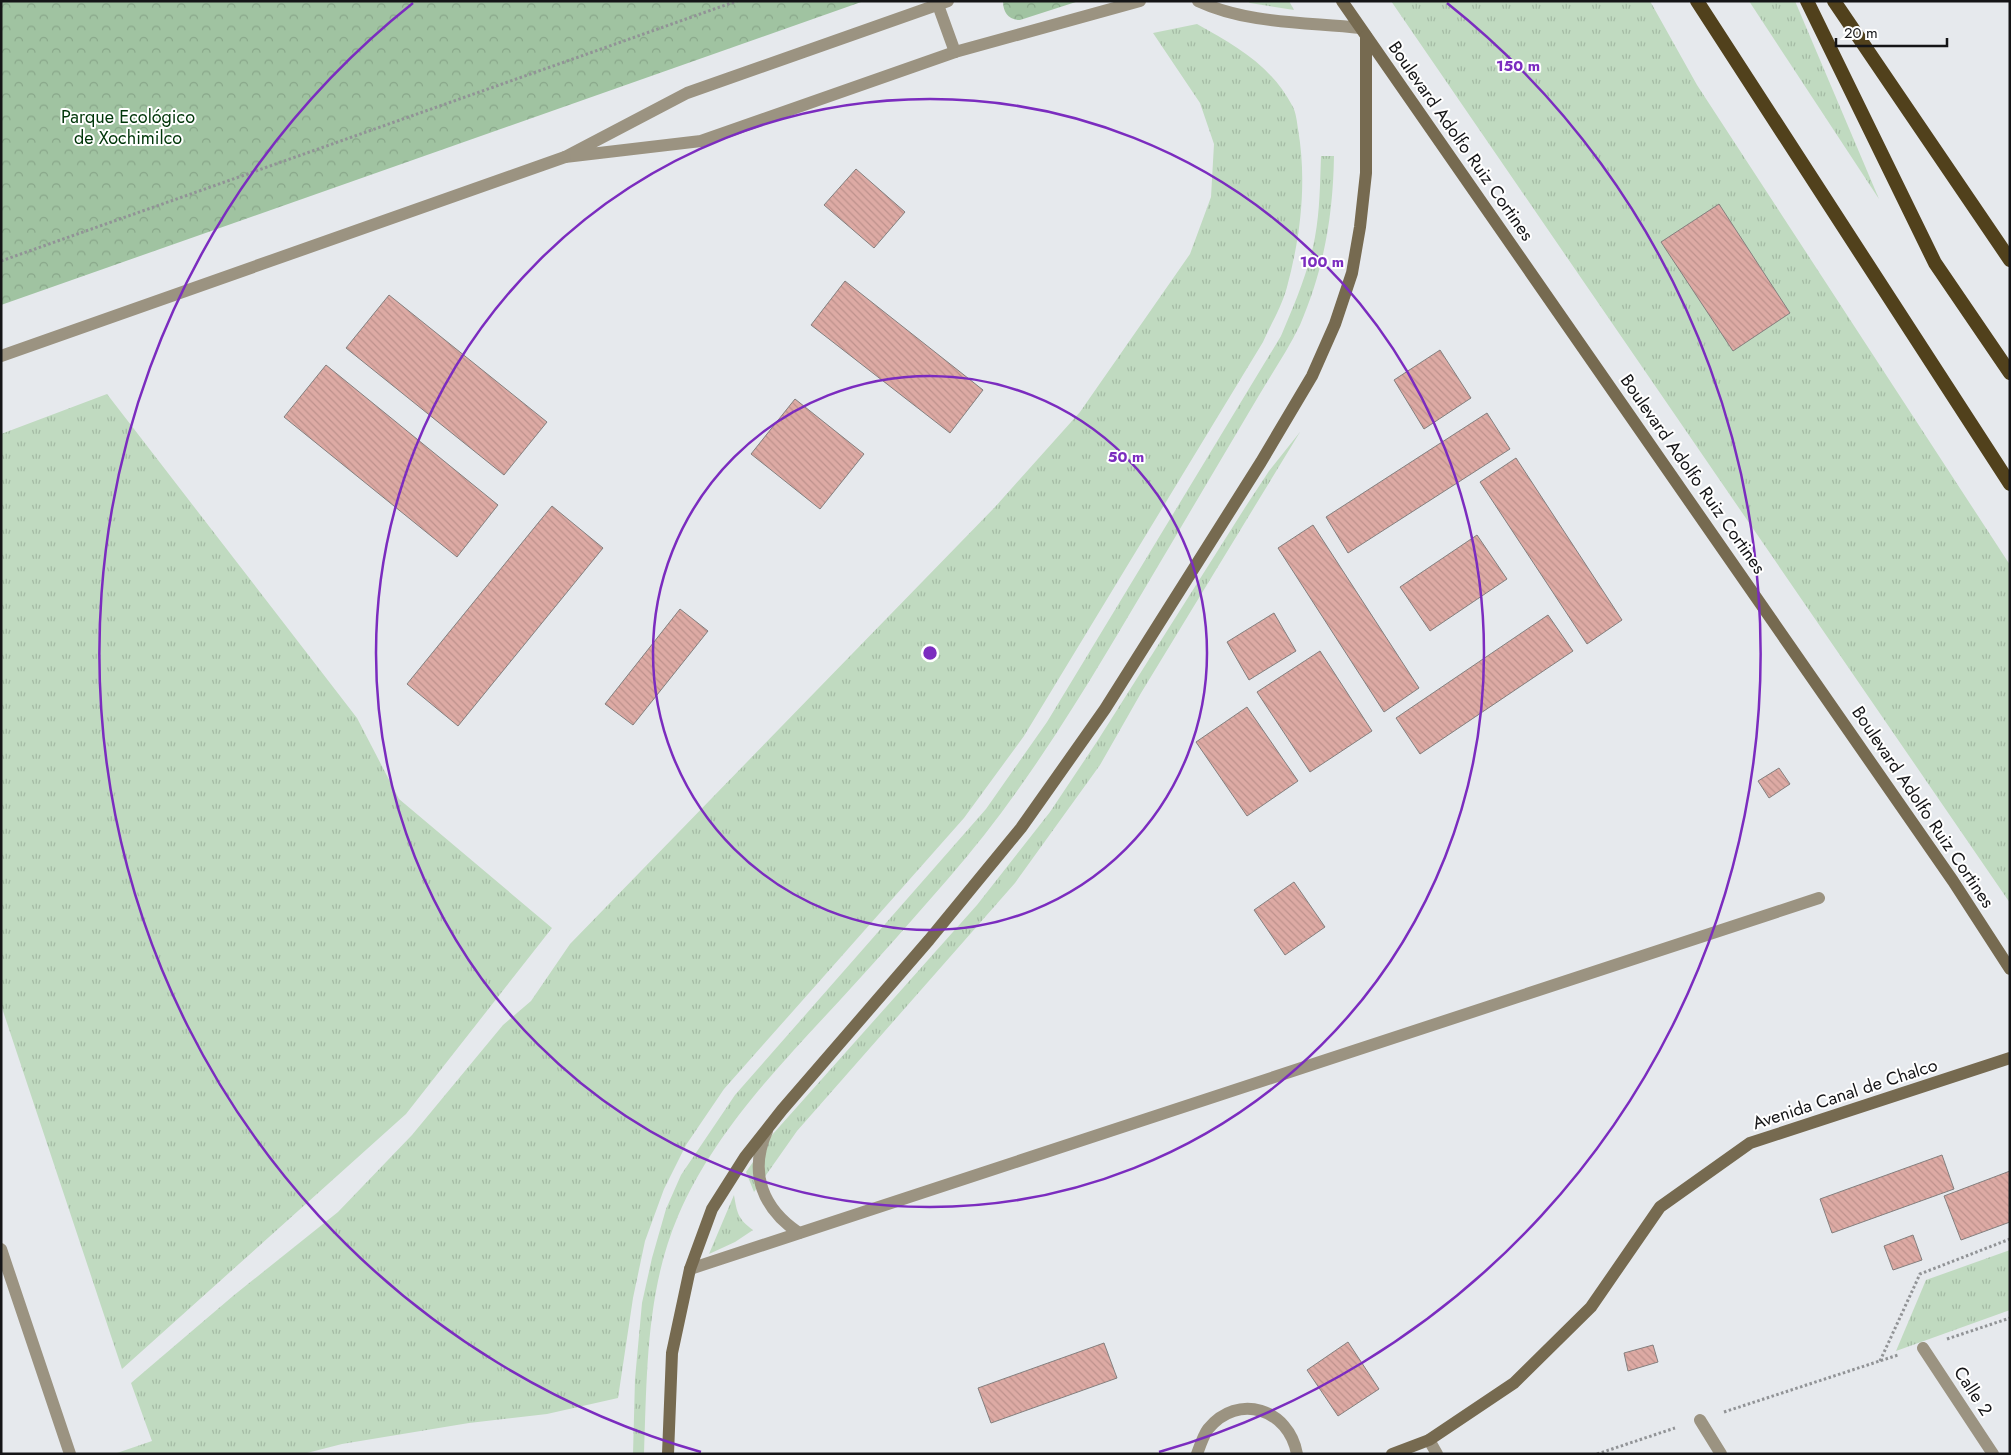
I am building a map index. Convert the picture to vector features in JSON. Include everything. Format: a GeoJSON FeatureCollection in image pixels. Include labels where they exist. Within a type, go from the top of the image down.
{"type":"FeatureCollection","features":[{"type":"Feature","properties":{"kind":"highway"},"geometry":{"type":"LineString","coordinates":[[1697,1],[2010,484]]}},
{"type":"Feature","properties":{"kind":"highway"},"geometry":{"type":"LineString","coordinates":[[1807,1],[1935,263],[2010,372]]}},
{"type":"Feature","properties":{"kind":"highway"},"geometry":{"type":"LineString","coordinates":[[1834,1],[2010,260]]}},
{"type":"Feature","properties":{"kind":"main road","name":"Boulevard Adolfo Ruiz Cortines"},"geometry":{"type":"LineString","coordinates":[[1342,1],[1953,881],[2010,969]]}},
{"type":"Feature","properties":{"kind":"main road"},"geometry":{"type":"LineString","coordinates":[[668,1454],[672,1353],[690,1269],[712,1208],[744,1157],[929,940],[1021,828],[1110,700],[1256,470],[1312,376],[1336,324],[1352,273],[1360,227],[1366,172],[1363,32]]}},
{"type":"Feature","properties":{"kind":"main road","name":"Avenida Canal de Chalco"},"geometry":{"type":"LineString","coordinates":[[1392,1454],[1429,1440],[1514,1383],[1591,1307],[1660,1207],[1750,1143],[2010,1058]]}},
{"type":"Feature","properties":{"kind":"street"},"geometry":{"type":"LineString","coordinates":[[564,157],[701,141],[955,52],[1140,1]]}},
{"type":"Feature","properties":{"kind":"street"},"geometry":{"type":"LineString","coordinates":[[1198,1],[1210,7],[1248,17],[1363,32]]}},
{"type":"Feature","properties":{"kind":"street"},"geometry":{"type":"LineString","coordinates":[[1,356],[564,157],[687,93],[943,3],[955,52]]}},
{"type":"Feature","properties":{"kind":"street"},"geometry":{"type":"LineString","coordinates":[[690,1269],[1819,898]]}},
{"type":"Feature","properties":{"kind":"street"},"geometry":{"type":"LineString","coordinates":[[771,1124],[763,1142],[759,1159],[760,1178],[765,1196],[774,1212],[785,1224],[799,1234]]}},
{"type":"Feature","properties":{"kind":"street"},"geometry":{"type":"LineString","coordinates":[[1,1249],[70,1454]]}},
{"type":"Feature","properties":{"kind":"street","name":"Calle 2"},"geometry":{"type":"LineString","coordinates":[[1923,1348],[1993,1454]]}},
{"type":"Feature","properties":{"kind":"street"},"geometry":{"type":"LineString","coordinates":[[1197,1454],[1207,1430],[1220,1418],[1232,1412],[1246,1409],[1260,1410],[1278,1419],[1286,1426],[1295,1440],[1297,1454]]}},
{"type":"Feature","properties":{"kind":"street"},"geometry":{"type":"LineString","coordinates":[[1700,1420],[1722,1454]]}},
{"type":"Feature","properties":{"kind":"street"},"geometry":{"type":"LineString","coordinates":[[1429,1440],[1437,1454]]}},
{"type":"Feature","properties":{"kind":"path"},"geometry":{"type":"LineString","coordinates":[[1,261],[737,1]]}},
{"type":"Feature","properties":{"kind":"path"},"geometry":{"type":"LineString","coordinates":[[1880,1361],[1920,1274],[2010,1240]]}},
{"type":"Feature","properties":{"kind":"path"},"geometry":{"type":"LineString","coordinates":[[1597,1454],[2010,1318]]}},
{"type":"Feature","properties":{"kind":"green space","name":"Parque Ecológico de Xochimilco"},"geometry":{"type":"Polygon","coordinates":[[[1,1],[864,1],[1,305],[1,1]]]}},
{"type":"Feature","properties":{"kind":"green space"},"geometry":{"type":"Polygon","coordinates":[[[1003,1],[1079,1],[1016,20],[1007,15],[1003,1]]]}},
{"type":"Feature","properties":{"kind":"green space"},"geometry":{"type":"Polygon","coordinates":[[[1247,1],[1289,1],[1294,10],[1250,3],[1247,1]]]}},
{"type":"Feature","properties":{"kind":"green space"},"geometry":{"type":"Polygon","coordinates":[[[1391,1],[1650,1],[1697,85],[2010,565],[2010,903],[1391,1]]]}},
{"type":"Feature","properties":{"kind":"green space"},"geometry":{"type":"Polygon","coordinates":[[[1749,1],[1795,1],[1879,199],[1749,1]]]}},
{"type":"Feature","properties":{"kind":"green space"},"geometry":{"type":"Polygon","coordinates":[[[1197,24],[1239,49],[1263,68],[1284,92],[1295,112],[1301,149],[1301,208],[1296,248],[1282,301],[1263,342],[1024,736],[964,818],[724,1089],[686,1145],[664,1189],[645,1241],[633,1298],[618,1398],[547,1414],[469,1423],[342,1444],[303,1454],[114,1454],[152,1441],[131,1383],[233,1296],[338,1212],[412,1135],[503,1025],[531,1001],[570,944],[995,507],[1080,412],[1190,254],[1211,197],[1214,144],[1200,103],[1153,33],[1197,24]]]}},
{"type":"Feature","properties":{"kind":"green space"},"geometry":{"type":"Polygon","coordinates":[[[1321,156],[1334,156],[1332,200],[1321,263],[1300,325],[1097,668],[1041,756],[980,840],[908,925],[750,1101],[710,1156],[693,1185],[667,1244],[660,1273],[650,1333],[644,1454],[633,1454],[635,1379],[642,1303],[666,1209],[681,1175],[735,1095],[986,809],[1047,722],[1281,336],[1301,288],[1315,237],[1320,197],[1321,156]]]}},
{"type":"Feature","properties":{"kind":"green space"},"geometry":{"type":"Polygon","coordinates":[[[107,394],[357,718],[399,799],[552,928],[406,1114],[122,1369],[1,1005],[1,434],[107,394]]]}},
{"type":"Feature","properties":{"kind":"green space"},"geometry":{"type":"Polygon","coordinates":[[[1300,432],[1141,693],[1100,765],[1015,883],[797,1131],[754,1192],[746,1172],[772,1135],[977,905],[1050,812],[1269,471],[1300,432]]]}},
{"type":"Feature","properties":{"kind":"green space"},"geometry":{"type":"Polygon","coordinates":[[[734,1195],[739,1215],[753,1230],[735,1242],[709,1254],[734,1195]]]}},
{"type":"Feature","properties":{"kind":"green space"},"geometry":{"type":"Polygon","coordinates":[[[2010,1250],[2010,1310],[1896,1351],[1926,1280],[2010,1250]]]}},
{"type":"Feature","properties":{"kind":"building"},"geometry":{"type":"Polygon","coordinates":[[[856,169],[905,212],[874,248],[824,205],[856,169]]]}},
{"type":"Feature","properties":{"kind":"building"},"geometry":{"type":"Polygon","coordinates":[[[1719,204],[1790,313],[1733,351],[1661,242],[1719,204]]]}},
{"type":"Feature","properties":{"kind":"building"},"geometry":{"type":"Polygon","coordinates":[[[845,281],[983,390],[950,433],[811,325],[845,281]]]}},
{"type":"Feature","properties":{"kind":"building"},"geometry":{"type":"Polygon","coordinates":[[[389,295],[547,422],[504,475],[346,348],[389,295]]]}},
{"type":"Feature","properties":{"kind":"building"},"geometry":{"type":"Polygon","coordinates":[[[1440,350],[1471,398],[1424,429],[1394,380],[1440,350]]]}},
{"type":"Feature","properties":{"kind":"building"},"geometry":{"type":"Polygon","coordinates":[[[326,365],[498,505],[457,557],[284,417],[326,365]]]}},
{"type":"Feature","properties":{"kind":"building"},"geometry":{"type":"Polygon","coordinates":[[[795,399],[864,454],[820,509],[751,454],[795,399]]]}},
{"type":"Feature","properties":{"kind":"building"},"geometry":{"type":"Polygon","coordinates":[[[1487,413],[1510,449],[1348,553],[1326,517],[1487,413]]]}},
{"type":"Feature","properties":{"kind":"building"},"geometry":{"type":"Polygon","coordinates":[[[1516,458],[1622,620],[1587,644],[1480,482],[1516,458]]]}},
{"type":"Feature","properties":{"kind":"building"},"geometry":{"type":"Polygon","coordinates":[[[552,506],[603,548],[458,726],[407,684],[552,506]]]}},
{"type":"Feature","properties":{"kind":"building"},"geometry":{"type":"Polygon","coordinates":[[[1313,525],[1419,688],[1384,712],[1278,548],[1313,525]]]}},
{"type":"Feature","properties":{"kind":"building"},"geometry":{"type":"Polygon","coordinates":[[[1477,535],[1507,579],[1430,631],[1400,587],[1477,535]]]}},
{"type":"Feature","properties":{"kind":"building"},"geometry":{"type":"Polygon","coordinates":[[[680,609],[708,631],[633,725],[605,704],[680,609]]]}},
{"type":"Feature","properties":{"kind":"building"},"geometry":{"type":"Polygon","coordinates":[[[1274,613],[1296,651],[1249,680],[1227,642],[1274,613]]]}},
{"type":"Feature","properties":{"kind":"building"},"geometry":{"type":"Polygon","coordinates":[[[1548,615],[1573,651],[1420,754],[1396,718],[1548,615]]]}},
{"type":"Feature","properties":{"kind":"building"},"geometry":{"type":"Polygon","coordinates":[[[1320,651],[1372,731],[1310,772],[1257,692],[1320,651]]]}},
{"type":"Feature","properties":{"kind":"building"},"geometry":{"type":"Polygon","coordinates":[[[1247,707],[1298,781],[1247,816],[1196,742],[1247,707]]]}},
{"type":"Feature","properties":{"kind":"building"},"geometry":{"type":"Polygon","coordinates":[[[1779,768],[1790,784],[1769,798],[1758,781],[1779,768]]]}},
{"type":"Feature","properties":{"kind":"building"},"geometry":{"type":"Polygon","coordinates":[[[1294,882],[1325,927],[1285,955],[1254,910],[1294,882]]]}},
{"type":"Feature","properties":{"kind":"building"},"geometry":{"type":"Polygon","coordinates":[[[1942,1155],[1954,1189],[1832,1233],[1820,1199],[1942,1155]]]}},
{"type":"Feature","properties":{"kind":"building"},"geometry":{"type":"Polygon","coordinates":[[[2010,1171],[2010,1222],[1961,1240],[1944,1196],[2010,1171]]]}},
{"type":"Feature","properties":{"kind":"building"},"geometry":{"type":"Polygon","coordinates":[[[1913,1235],[1922,1260],[1893,1270],[1884,1246],[1913,1235]]]}},
{"type":"Feature","properties":{"kind":"building"},"geometry":{"type":"Polygon","coordinates":[[[1348,1342],[1379,1389],[1338,1416],[1307,1370],[1348,1342]]]}},
{"type":"Feature","properties":{"kind":"building"},"geometry":{"type":"Polygon","coordinates":[[[1104,1343],[1117,1378],[991,1423],[978,1388],[1104,1343]]]}},
{"type":"Feature","properties":{"kind":"building"},"geometry":{"type":"Polygon","coordinates":[[[1653,1345],[1658,1362],[1628,1371],[1624,1353],[1653,1345]]]}}]}
